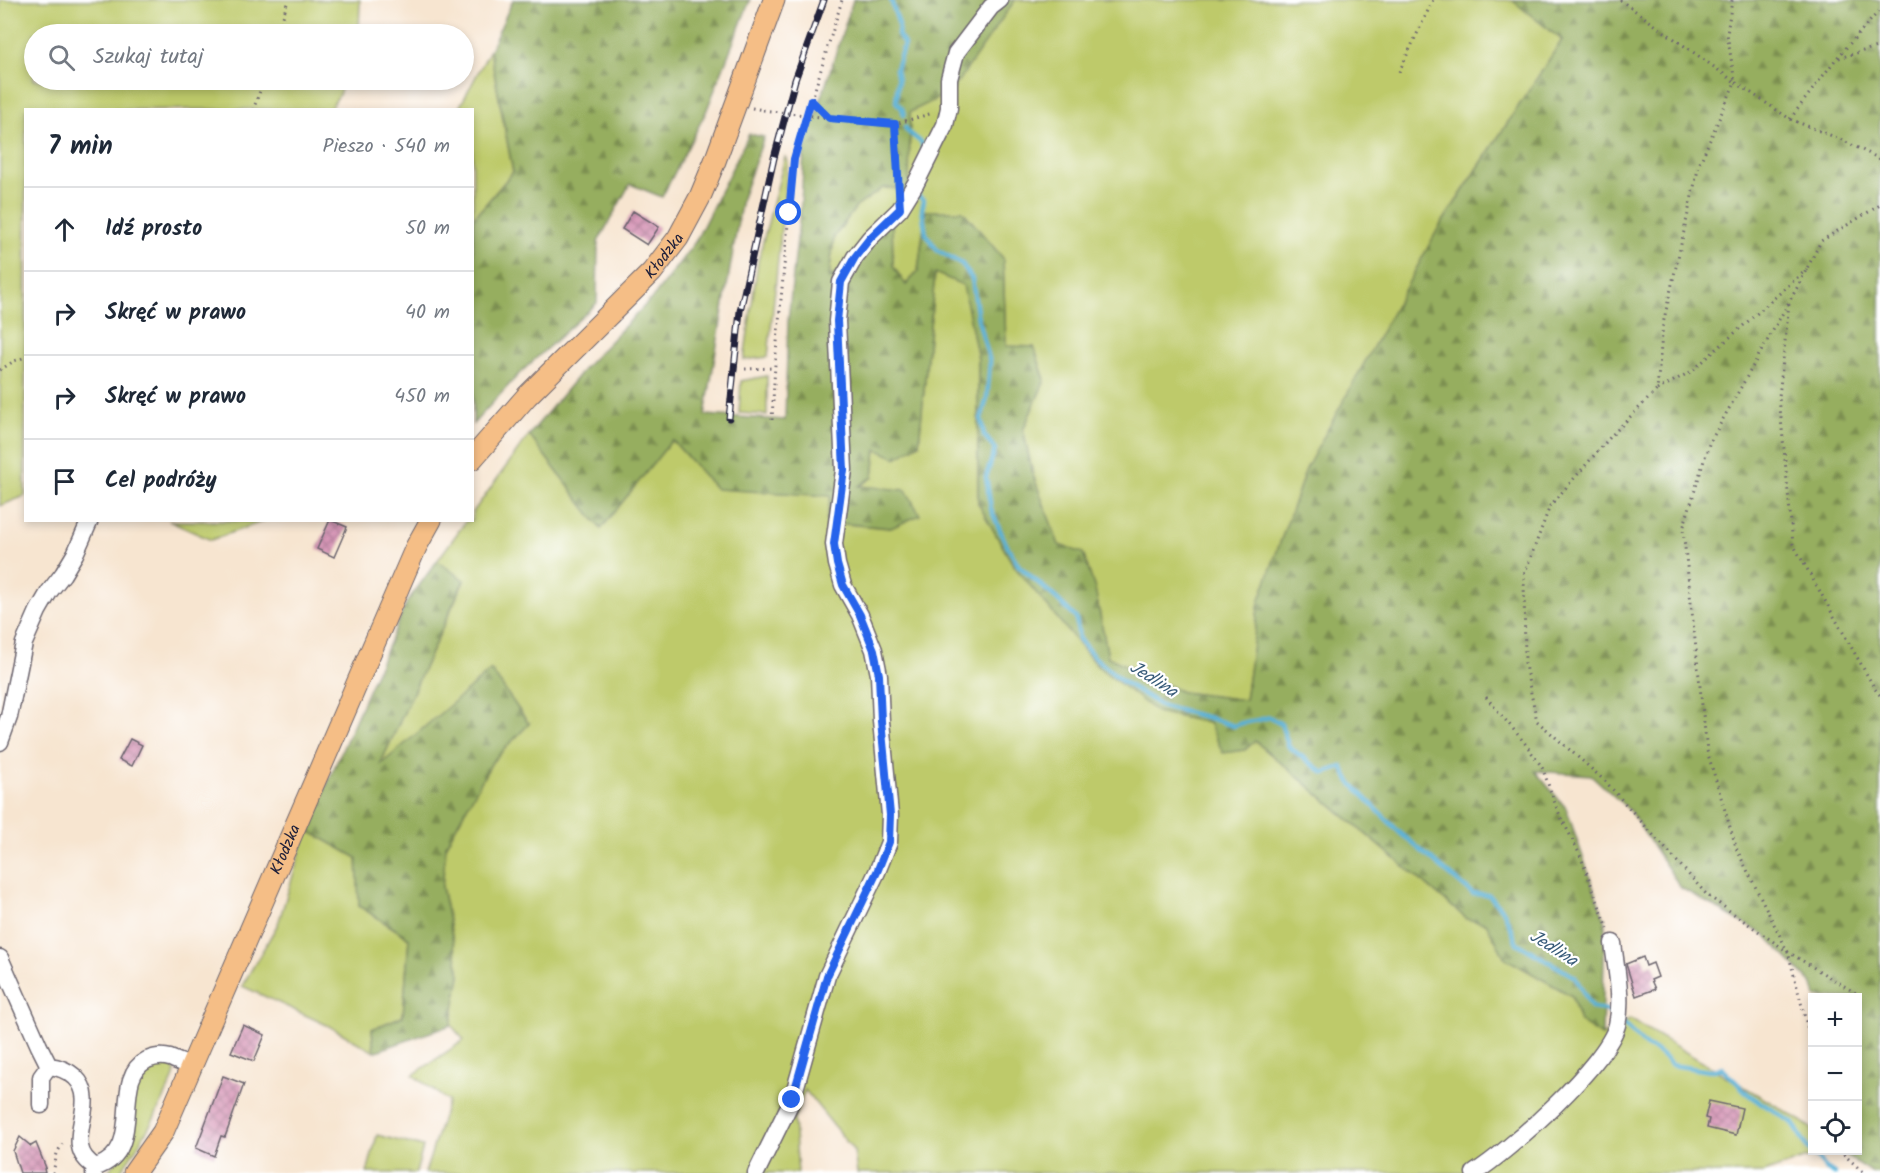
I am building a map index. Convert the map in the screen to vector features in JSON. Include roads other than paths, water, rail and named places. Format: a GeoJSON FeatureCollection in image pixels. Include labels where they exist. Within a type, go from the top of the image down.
{"type":"FeatureCollection","features":[{"type":"Feature","properties":{"kind":"main road","name":"Kłodzka"},"geometry":{"type":"LineString","coordinates":[[474,457],[527,396],[652,272],[678,238],[700,197],[715,161],[774,0]]}},
{"type":"Feature","properties":{"kind":"main road","name":"Kłodzka"},"geometry":{"type":"LineString","coordinates":[[134,1173],[163,1132],[416,547],[430,522]]}},
{"type":"Feature","properties":{"kind":"street"},"geometry":{"type":"LineString","coordinates":[[756,1173],[792,1100],[827,976],[889,842],[890,815],[879,675],[874,650],[860,615],[843,585],[834,544],[844,470],[837,321],[841,282],[855,257],[870,238],[900,209],[926,164],[945,125],[949,108],[949,79],[956,53],[991,7],[1000,0]]}},
{"type":"Feature","properties":{"kind":"street"},"geometry":{"type":"LineString","coordinates":[[0,742],[9,717],[24,643],[38,611],[75,554],[89,522]]}},
{"type":"Feature","properties":{"kind":"street"},"geometry":{"type":"LineString","coordinates":[[1474,1173],[1516,1143],[1569,1090],[1600,1054],[1616,1027],[1619,998],[1613,943]]}},
{"type":"Feature","properties":{"kind":"street"},"geometry":{"type":"LineString","coordinates":[[0,958],[49,1066]]}},
{"type":"Feature","properties":{"kind":"street"},"geometry":{"type":"LineString","coordinates":[[49,1066],[66,1070],[82,1086],[85,1102],[79,1141],[81,1149],[95,1170],[109,1161],[121,1145],[126,1131],[130,1079],[137,1065],[152,1058],[168,1058],[192,1067]]}},
{"type":"Feature","properties":{"kind":"street"},"geometry":{"type":"LineString","coordinates":[[41,1105],[41,1077],[49,1066]]}},
{"type":"Feature","properties":{"kind":"waterway","name":"Jedlina"},"geometry":{"type":"LineString","coordinates":[[891,0],[899,25],[898,35],[904,44],[896,69],[898,80],[896,102],[902,108],[904,115]]}},
{"type":"Feature","properties":{"kind":"waterway","name":"Jedlina"},"geometry":{"type":"LineString","coordinates":[[905,127],[922,143],[923,153]]}},
{"type":"Feature","properties":{"kind":"waterway","name":"Jedlina"},"geometry":{"type":"LineString","coordinates":[[918,191],[918,196],[924,200],[922,209],[926,234],[937,250],[962,264],[972,279],[978,319],[990,362],[987,398],[981,419],[984,435],[995,449],[986,477],[991,509],[1006,544],[1019,566],[1076,618],[1079,639],[1093,656],[1122,681],[1162,706],[1234,726],[1269,717],[1281,724],[1289,747],[1324,773],[1342,767],[1350,782],[1399,832],[1473,894],[1489,895],[1504,912],[1517,943],[1575,977],[1592,1008],[1606,1010],[1612,1015]]}},
{"type":"Feature","properties":{"kind":"waterway","name":"Jedlina"},"geometry":{"type":"LineString","coordinates":[[1622,1023],[1647,1047],[1657,1051],[1672,1065],[1710,1071],[1722,1068],[1749,1095],[1793,1123],[1807,1147],[1826,1168],[1834,1173]]}},
{"type":"Feature","properties":{"kind":"railway"},"geometry":{"type":"LineString","coordinates":[[729,418],[740,311],[774,158],[795,80],[824,0]]}}]}
